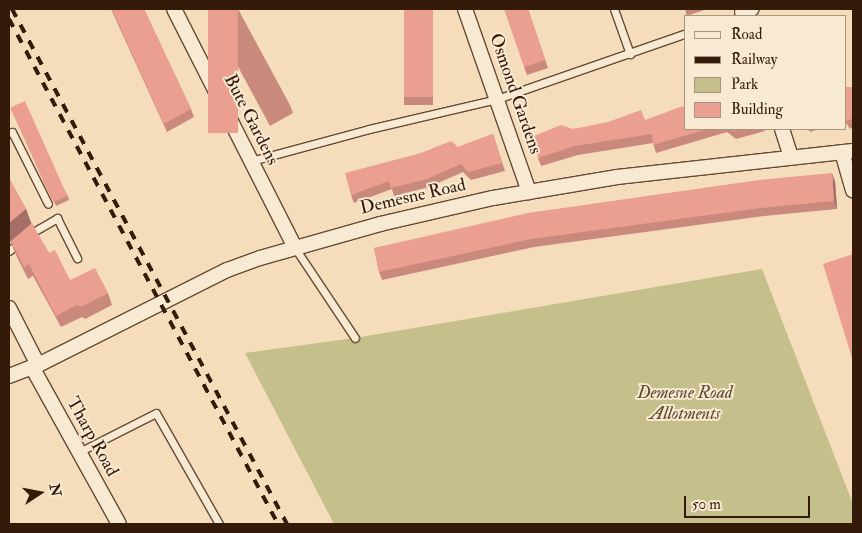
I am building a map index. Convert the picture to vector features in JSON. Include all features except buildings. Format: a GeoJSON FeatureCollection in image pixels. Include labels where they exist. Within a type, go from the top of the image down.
{"type":"FeatureCollection","features":[{"type":"Feature","properties":{"kind":"street","name":"Bute Gardens"},"geometry":{"type":"LineString","coordinates":[[174,9],[295,247]]}},
{"type":"Feature","properties":{"kind":"street","name":"Osmond Gardens"},"geometry":{"type":"LineString","coordinates":[[465,9],[529,192]]}},
{"type":"Feature","properties":{"kind":"street"},"geometry":{"type":"LineString","coordinates":[[782,130],[791,157]]}},
{"type":"Feature","properties":{"kind":"street","name":"Demesne Road"},"geometry":{"type":"LineString","coordinates":[[9,376],[35,366],[227,270],[295,247],[427,212],[529,192],[617,177],[848,152]]}},
{"type":"Feature","properties":{"kind":"street"},"geometry":{"type":"LineString","coordinates":[[848,152],[853,190]]}},
{"type":"Feature","properties":{"kind":"street","name":"Tharp Road"},"geometry":{"type":"LineString","coordinates":[[9,308],[35,366],[79,452],[119,524]]}},
{"type":"Feature","properties":{"kind":"lane"},"geometry":{"type":"LineString","coordinates":[[614,9],[630,54]]}},
{"type":"Feature","properties":{"kind":"lane"},"geometry":{"type":"LineString","coordinates":[[251,161],[369,129],[497,99],[684,34]]}},
{"type":"Feature","properties":{"kind":"lane"},"geometry":{"type":"LineString","coordinates":[[9,134],[12,132],[48,204]]}},
{"type":"Feature","properties":{"kind":"lane"},"geometry":{"type":"LineString","coordinates":[[9,250],[35,229],[57,218],[77,258]]}},
{"type":"Feature","properties":{"kind":"lane"},"geometry":{"type":"LineString","coordinates":[[295,247],[356,338]]}},
{"type":"Feature","properties":{"kind":"lane"},"geometry":{"type":"LineString","coordinates":[[79,452],[156,413],[218,524]]}},
{"type":"Feature","properties":{"kind":"green space","name":"Demesne Road Allotments"},"geometry":{"type":"Polygon","coordinates":[[[762,269],[853,504],[853,524],[334,524],[245,353],[355,338],[762,269]]]}},
{"type":"Feature","properties":{"kind":"railway"},"geometry":{"type":"LineString","coordinates":[[12,9],[287,524]]}},
{"type":"Feature","properties":{"kind":"railway"},"geometry":{"type":"LineString","coordinates":[[9,19],[278,524]]}}]}
